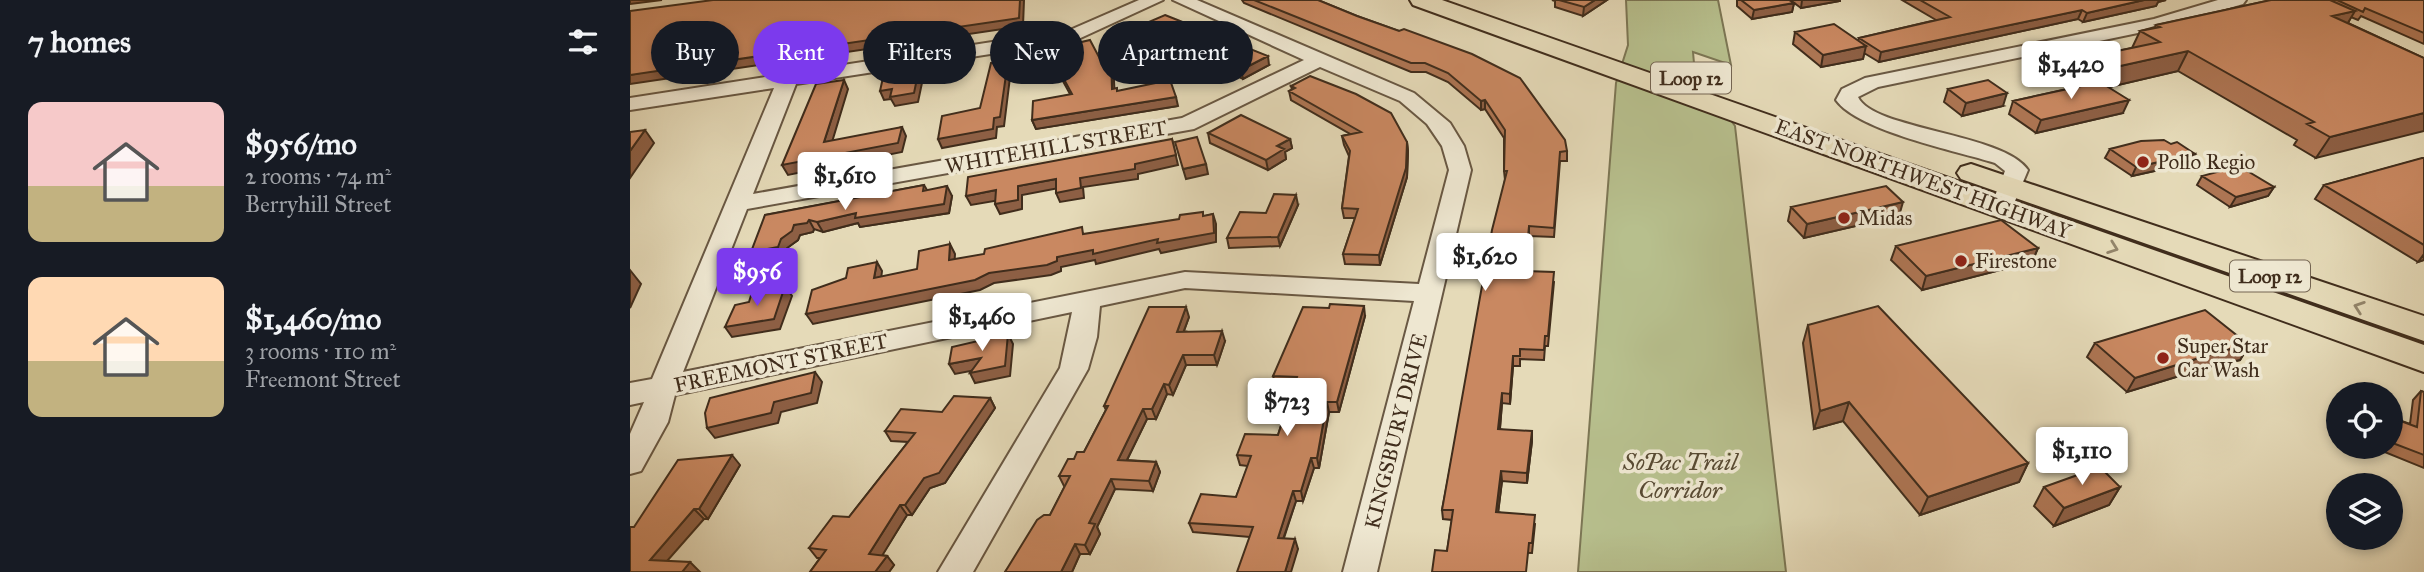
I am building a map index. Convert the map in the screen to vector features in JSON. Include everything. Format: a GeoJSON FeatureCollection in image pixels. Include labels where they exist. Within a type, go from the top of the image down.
{"type":"FeatureCollection","features":[{"type":"Feature","properties":{"kind":"main road","name":"EAST NORTHWEST HIGHWAY"},"geometry":{"type":"LineString","coordinates":[[1421,0],[1603,55],[2007,197],[2424,329]]}},
{"type":"Feature","properties":{"kind":"main road","name":"EAST NORTHWEST HIGHWAY"},"geometry":{"type":"LineString","coordinates":[[1470,0],[1603,55]]}},
{"type":"Feature","properties":{"kind":"main road","name":"EAST NORTHWEST HIGHWAY"},"geometry":{"type":"LineString","coordinates":[[2007,197],[2424,359]]}},
{"type":"Feature","properties":{"kind":"street"},"geometry":{"type":"LineString","coordinates":[[1089,30],[1154,0]]}},
{"type":"Feature","properties":{"kind":"street"},"geometry":{"type":"LineString","coordinates":[[2007,197],[2017,170],[2003,158],[1878,119],[1852,107],[1846,100],[1849,93],[1872,82],[2158,24],[2237,0]]}},
{"type":"Feature","properties":{"kind":"street"},"geometry":{"type":"LineString","coordinates":[[849,71],[1089,30],[1108,30],[1135,23],[1186,1]]}},
{"type":"Feature","properties":{"kind":"street","name":"KINGSBURY DRIVE"},"geometry":{"type":"LineString","coordinates":[[1186,1],[1407,97],[1432,114],[1456,150],[1460,170],[1360,572]]}},
{"type":"Feature","properties":{"kind":"street","name":"WHITEHILL STREET"},"geometry":{"type":"LineString","coordinates":[[737,204],[1186,124],[1206,117],[1320,59]]}},
{"type":"Feature","properties":{"kind":"street"},"geometry":{"type":"LineString","coordinates":[[630,104],[767,84]]}},
{"type":"Feature","properties":{"kind":"street"},"geometry":{"type":"LineString","coordinates":[[630,462],[653,422],[663,387],[786,84]]}},
{"type":"Feature","properties":{"kind":"street","name":"FREEMONT STREET"},"geometry":{"type":"LineString","coordinates":[[630,394],[1185,281],[1430,293]]}},
{"type":"Feature","properties":{"kind":"street"},"geometry":{"type":"LineString","coordinates":[[955,572],[1074,369],[1083,337],[1087,299]]}},
{"type":"Feature","properties":{"kind":"green space","name":"SoPac Trail Corridor"},"geometry":{"type":"Polygon","coordinates":[[[1626,0],[1718,0],[1731,65],[1693,52],[1698,109],[1730,119],[1735,126],[1786,572],[1578,572],[1616,83],[1628,45],[1626,0]]]}},
{"type":"Feature","properties":{"kind":"building"},"geometry":{"type":"Polygon","coordinates":[[[713,0],[1020,0],[1019,18],[976,24],[976,21],[863,21],[863,41],[849,43],[849,21],[753,21],[753,57],[739,59],[739,21],[651,21],[651,72],[630,75],[630,11],[713,0]]]}},
{"type":"Feature","properties":{"kind":"building"},"geometry":{"type":"Polygon","coordinates":[[[1254,0],[1318,0],[1399,31],[1404,29],[1472,54],[1520,78],[1565,140],[1567,151],[1560,152],[1554,228],[1529,226],[1525,271],[1554,272],[1548,336],[1545,336],[1544,350],[1520,349],[1520,356],[1513,356],[1510,394],[1502,393],[1498,429],[1532,431],[1527,473],[1501,471],[1496,512],[1535,515],[1526,572],[1432,572],[1435,550],[1447,551],[1453,510],[1442,510],[1492,230],[1507,171],[1504,171],[1505,130],[1485,100],[1481,101],[1448,73],[1425,63],[1411,63],[1254,0]]]}},
{"type":"Feature","properties":{"kind":"building"},"geometry":{"type":"Polygon","coordinates":[[[1559,0],[1595,0],[1584,7],[1559,0]]]}},
{"type":"Feature","properties":{"kind":"building"},"geometry":{"type":"Polygon","coordinates":[[[1741,0],[1789,0],[1794,3],[1754,10],[1741,0]]]}},
{"type":"Feature","properties":{"kind":"building"},"geometry":{"type":"Polygon","coordinates":[[[1920,0],[2144,0],[2087,13],[2082,10],[1881,52],[1859,38],[1950,17],[1920,0]]]}},
{"type":"Feature","properties":{"kind":"building"},"geometry":{"type":"Polygon","coordinates":[[[2271,0],[2330,0],[2355,11],[2332,16],[2424,58],[2424,113],[2330,137],[2307,124],[2314,122],[2188,51],[2093,72],[2074,60],[2160,42],[2140,31],[2160,27],[2156,25],[2271,0]]]}},
{"type":"Feature","properties":{"kind":"building"},"geometry":{"type":"Polygon","coordinates":[[[2337,0],[2424,0],[2424,33],[2365,8],[2363,12],[2337,0]]]}},
{"type":"Feature","properties":{"kind":"building"},"geometry":{"type":"Polygon","coordinates":[[[1165,15],[1180,21],[1151,21],[1165,15]]]}},
{"type":"Feature","properties":{"kind":"building"},"geometry":{"type":"Polygon","coordinates":[[[1834,24],[1866,46],[1823,55],[1795,32],[1834,24]]]}},
{"type":"Feature","properties":{"kind":"building"},"geometry":{"type":"Polygon","coordinates":[[[1090,40],[1098,55],[1098,84],[1112,84],[1112,89],[1117,88],[1117,91],[1151,84],[1171,84],[1176,97],[1032,120],[1033,101],[1072,94],[1067,84],[1084,84],[1084,41],[1090,40]]]}},
{"type":"Feature","properties":{"kind":"building"},"geometry":{"type":"Polygon","coordinates":[[[1253,50],[1268,56],[1253,64],[1253,50]]]}},
{"type":"Feature","properties":{"kind":"building"},"geometry":{"type":"Polygon","coordinates":[[[990,67],[990,84],[1005,84],[1000,117],[994,118],[993,129],[938,139],[942,116],[980,108],[990,67]]]}},
{"type":"Feature","properties":{"kind":"building"},"geometry":{"type":"Polygon","coordinates":[[[1310,76],[1356,94],[1391,113],[1407,142],[1406,168],[1379,255],[1343,254],[1358,209],[1342,208],[1350,151],[1342,136],[1361,132],[1289,91],[1295,88],[1291,86],[1310,76]]]}},
{"type":"Feature","properties":{"kind":"building"},"geometry":{"type":"Polygon","coordinates":[[[1988,80],[2007,93],[1966,103],[1948,89],[1988,80]]]}},
{"type":"Feature","properties":{"kind":"building"},"geometry":{"type":"Polygon","coordinates":[[[2100,82],[2129,100],[2041,120],[2013,101],[2100,82]]]}},
{"type":"Feature","properties":{"kind":"building"},"geometry":{"type":"Polygon","coordinates":[[[816,84],[843,84],[824,142],[902,127],[898,143],[782,165],[816,84]]]}},
{"type":"Feature","properties":{"kind":"building"},"geometry":{"type":"Polygon","coordinates":[[[882,84],[916,84],[914,93],[890,97],[892,89],[880,91],[882,84]]]}},
{"type":"Feature","properties":{"kind":"building"},"geometry":{"type":"Polygon","coordinates":[[[1241,115],[1290,139],[1277,146],[1284,149],[1266,160],[1208,133],[1241,115]]]}},
{"type":"Feature","properties":{"kind":"building"},"geometry":{"type":"Polygon","coordinates":[[[645,130],[630,151],[630,132],[645,130]]]}},
{"type":"Feature","properties":{"kind":"building"},"geometry":{"type":"Polygon","coordinates":[[[1197,137],[1206,164],[1183,169],[1175,142],[1197,137]]]}},
{"type":"Feature","properties":{"kind":"building"},"geometry":{"type":"Polygon","coordinates":[[[1172,139],[1176,155],[1135,164],[1135,169],[1080,178],[1081,188],[1056,193],[1056,179],[1018,186],[1018,200],[995,204],[996,190],[966,196],[968,177],[1172,139]]]}},
{"type":"Feature","properties":{"kind":"building"},"geometry":{"type":"Polygon","coordinates":[[[2164,140],[2171,144],[2177,142],[2195,154],[2136,167],[2110,149],[2141,141],[2164,140]]]}},
{"type":"Feature","properties":{"kind":"building"},"geometry":{"type":"Polygon","coordinates":[[[2424,158],[2424,245],[2324,185],[2424,158]]]}},
{"type":"Feature","properties":{"kind":"building"},"geometry":{"type":"Polygon","coordinates":[[[2239,166],[2274,187],[2236,197],[2202,176],[2239,166]]]}},
{"type":"Feature","properties":{"kind":"building"},"geometry":{"type":"Polygon","coordinates":[[[924,185],[923,191],[947,186],[944,204],[855,218],[856,213],[817,222],[809,220],[807,223],[794,225],[792,231],[781,239],[778,247],[751,252],[765,215],[924,185]]]}},
{"type":"Feature","properties":{"kind":"building"},"geometry":{"type":"Polygon","coordinates":[[[1886,186],[1903,202],[1807,224],[1791,207],[1886,186]]]}},
{"type":"Feature","properties":{"kind":"building"},"geometry":{"type":"Polygon","coordinates":[[[1274,194],[1296,195],[1278,237],[1227,238],[1240,212],[1266,213],[1274,194]]]}},
{"type":"Feature","properties":{"kind":"building"},"geometry":{"type":"Polygon","coordinates":[[[1203,212],[1203,216],[1213,214],[1214,233],[1157,243],[1158,239],[1093,254],[1093,250],[1057,257],[1057,261],[1047,265],[989,273],[975,280],[806,314],[812,290],[846,278],[848,268],[877,262],[874,278],[917,269],[919,251],[950,244],[949,260],[984,254],[985,249],[1082,227],[1083,234],[1179,219],[1180,215],[1203,212]]]}},
{"type":"Feature","properties":{"kind":"building"},"geometry":{"type":"Polygon","coordinates":[[[2001,220],[2038,248],[1926,276],[1896,246],[2001,220]]]}},
{"type":"Feature","properties":{"kind":"building"},"geometry":{"type":"Polygon","coordinates":[[[785,286],[774,319],[725,327],[735,305],[749,302],[752,292],[785,286]]]}},
{"type":"Feature","properties":{"kind":"building"},"geometry":{"type":"Polygon","coordinates":[[[1330,304],[1364,306],[1337,402],[1327,402],[1317,458],[1311,458],[1301,491],[1293,491],[1278,538],[1295,539],[1285,572],[1237,572],[1253,527],[1189,523],[1201,494],[1236,497],[1251,456],[1237,455],[1245,434],[1278,435],[1297,377],[1273,376],[1303,307],[1329,308],[1330,304]]]}},
{"type":"Feature","properties":{"kind":"building"},"geometry":{"type":"Polygon","coordinates":[[[1878,306],[2028,463],[1928,497],[1849,402],[1820,411],[1808,325],[1878,306]]]}},
{"type":"Feature","properties":{"kind":"building"},"geometry":{"type":"Polygon","coordinates":[[[1149,307],[1186,307],[1177,332],[1222,331],[1214,355],[1183,355],[1169,385],[1164,384],[1152,409],[1143,409],[1118,460],[1156,462],[1149,481],[1111,479],[1089,523],[1095,524],[1085,545],[1075,544],[1061,572],[1005,572],[1037,520],[1044,515],[1050,515],[1070,476],[1059,476],[1068,459],[1074,459],[1077,452],[1084,452],[1108,406],[1104,406],[1149,307]]]}},
{"type":"Feature","properties":{"kind":"building","name":"Super Star Car Wash"},"geometry":{"type":"Polygon","coordinates":[[[2205,310],[2249,345],[2135,378],[2095,343],[2205,310]]]}},
{"type":"Feature","properties":{"kind":"building"},"geometry":{"type":"Polygon","coordinates":[[[1008,334],[1005,366],[970,373],[981,358],[949,364],[952,347],[1008,334]]]}},
{"type":"Feature","properties":{"kind":"building"},"geometry":{"type":"Polygon","coordinates":[[[815,372],[811,393],[774,402],[771,413],[707,428],[705,413],[710,398],[815,372]]]}},
{"type":"Feature","properties":{"kind":"building"},"geometry":{"type":"Polygon","coordinates":[[[2421,391],[2424,392],[2424,455],[2403,447],[2403,422],[2417,427],[2421,391]]]}},
{"type":"Feature","properties":{"kind":"building"},"geometry":{"type":"Polygon","coordinates":[[[954,396],[990,398],[939,473],[924,478],[905,505],[900,505],[869,554],[887,556],[875,572],[810,572],[826,550],[809,548],[833,516],[849,517],[915,433],[885,431],[901,409],[942,412],[954,396]]]}},
{"type":"Feature","properties":{"kind":"building"},"geometry":{"type":"Polygon","coordinates":[[[732,455],[699,509],[694,509],[650,560],[690,562],[682,572],[630,572],[630,527],[634,527],[678,460],[732,455]]]}},
{"type":"Feature","properties":{"kind":"building"},"geometry":{"type":"Polygon","coordinates":[[[2100,467],[2120,487],[2064,508],[2044,487],[2100,467]]]}},
{"type":"Feature","properties":{"kind":"place","name":"Pollo Regio"},"geometry":{"type":"Point","coordinates":[2143,162]}},
{"type":"Feature","properties":{"kind":"place","name":"Midas"},"geometry":{"type":"Point","coordinates":[1844,218]}},
{"type":"Feature","properties":{"kind":"place","name":"Firestone"},"geometry":{"type":"Point","coordinates":[1961,261]}},
{"type":"Feature","properties":{"kind":"place","name":"Super Star Car Wash"},"geometry":{"type":"Point","coordinates":[2163,358]}}]}
